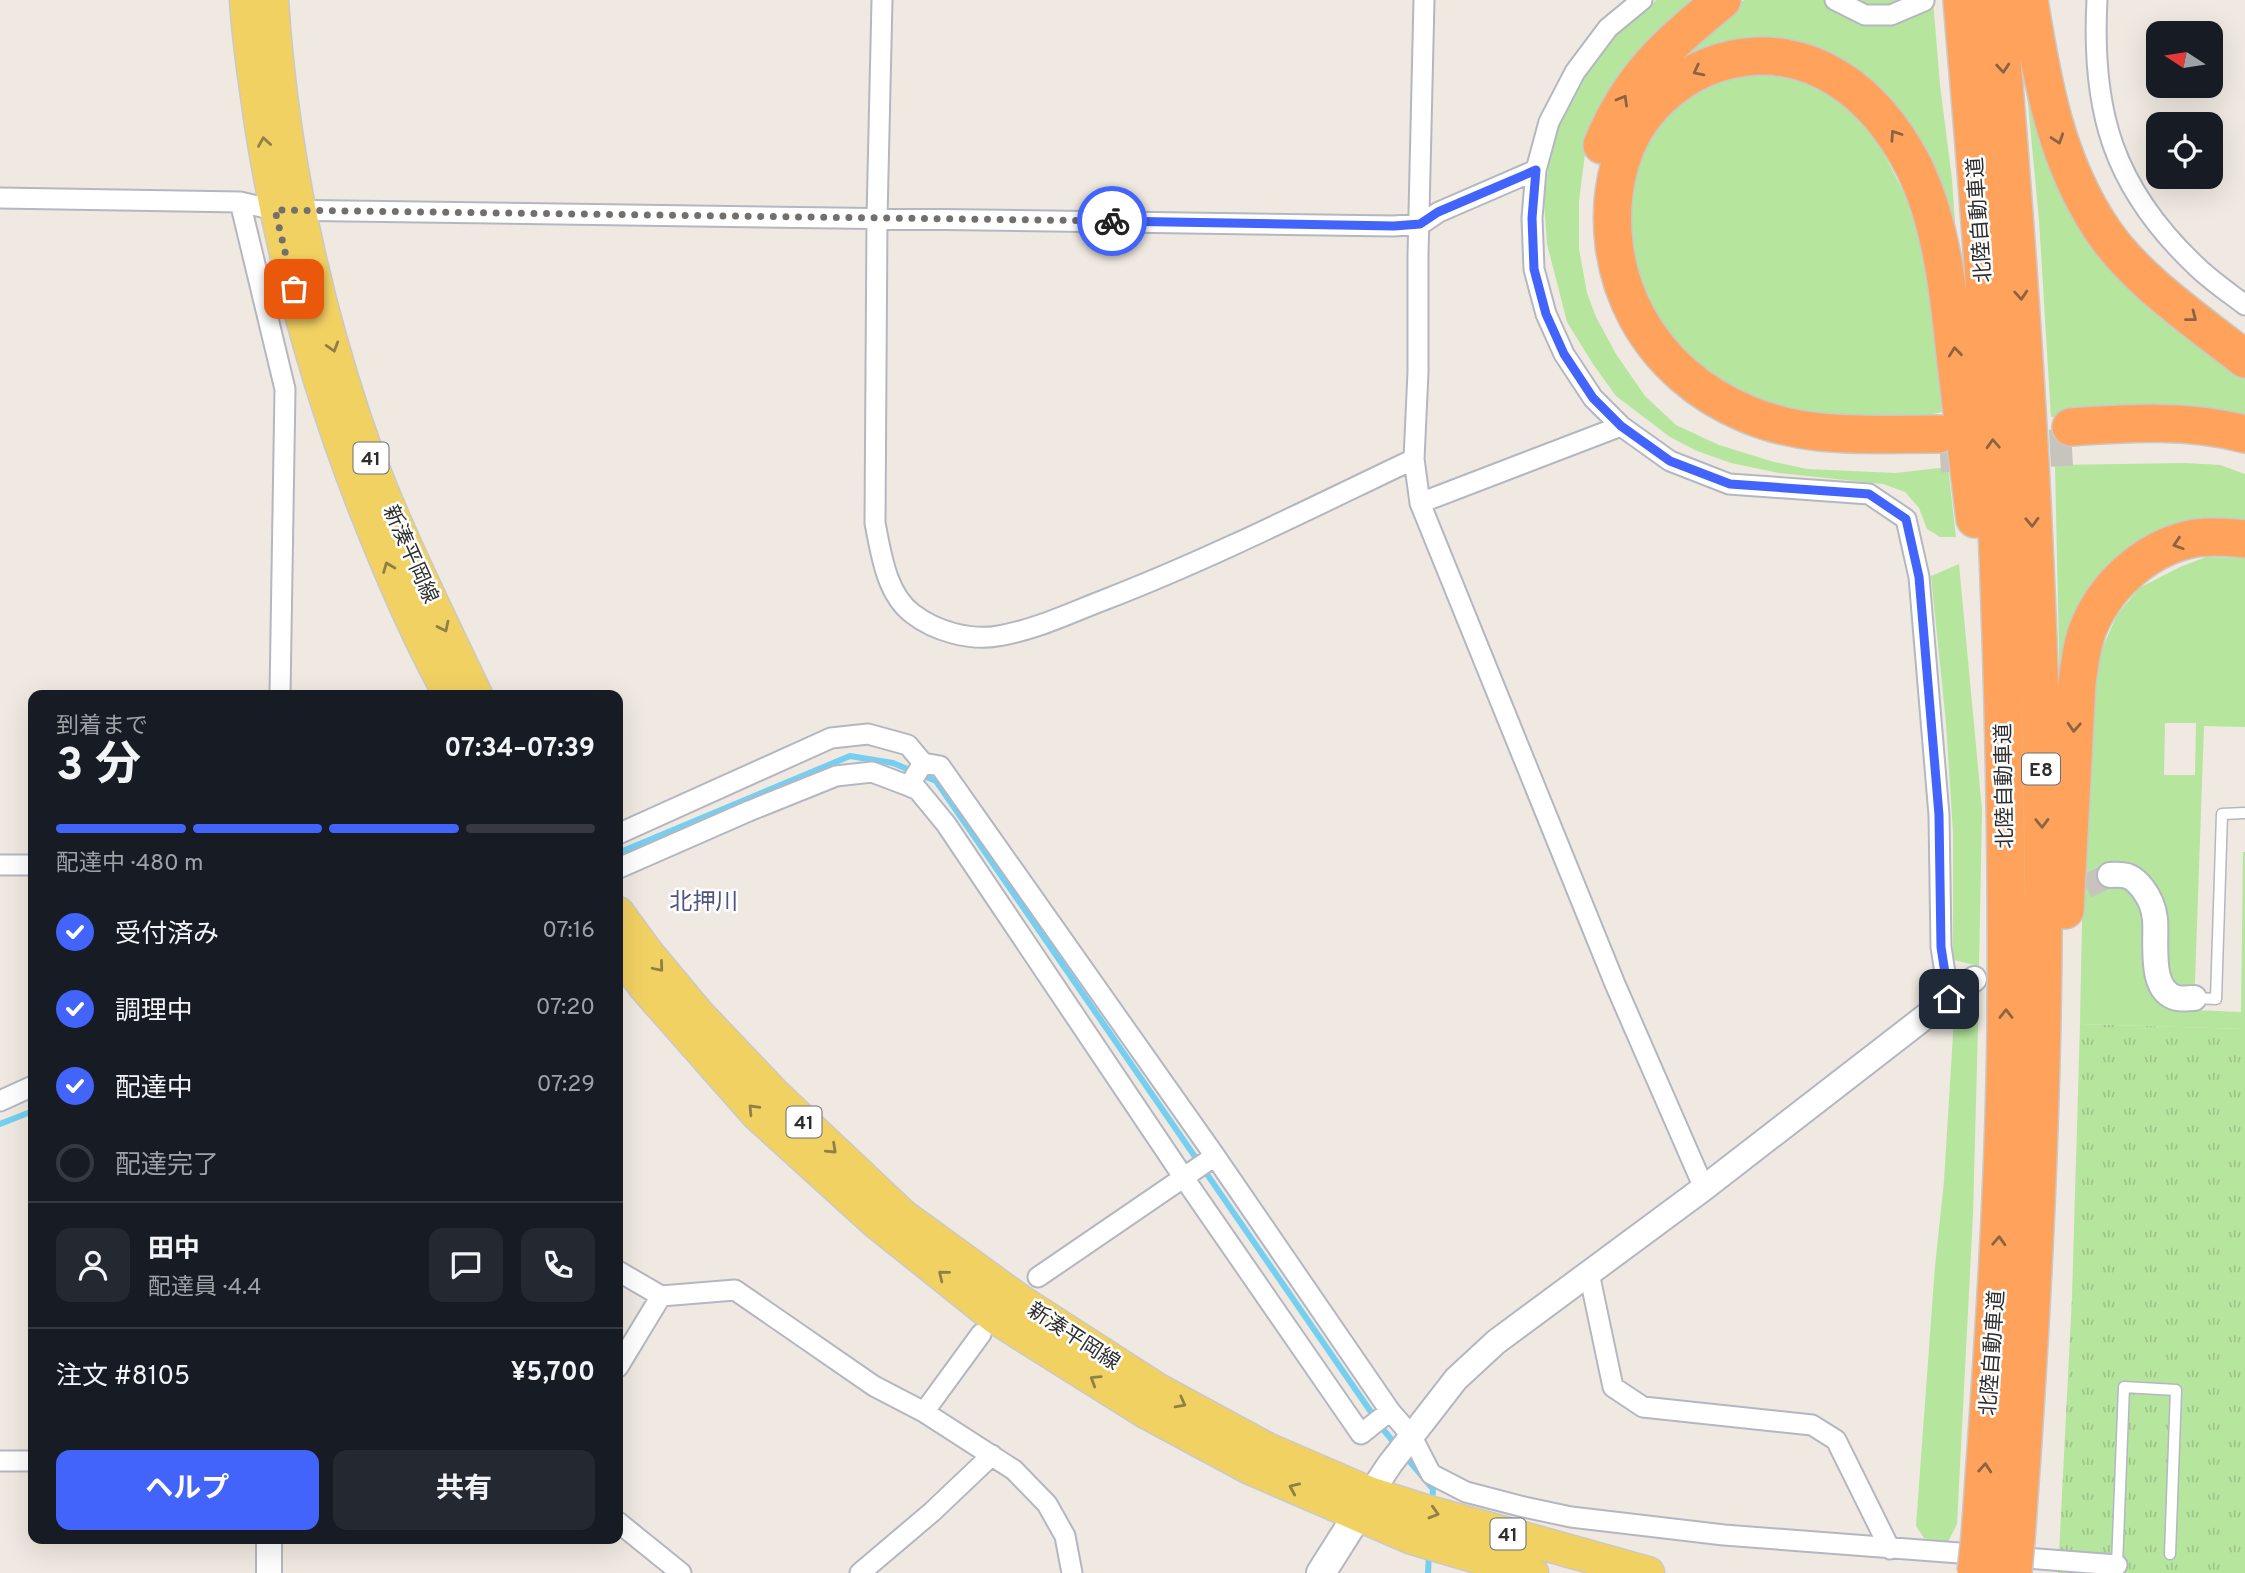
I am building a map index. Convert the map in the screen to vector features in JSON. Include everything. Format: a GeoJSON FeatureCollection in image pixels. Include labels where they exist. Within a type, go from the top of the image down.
{"type":"FeatureCollection","features":[{"type":"Feature","properties":{"kind":"highway"},"geometry":{"type":"LineString","coordinates":[[1721,0],[1650,63],[1625,97],[1602,144],[1590,204],[1590,235],[1593,266],[1602,295],[1615,324],[1649,373],[1701,415],[1728,430],[1787,448],[1816,453],[1883,456],[1940,444],[1818,432],[1774,423],[1724,404],[1674,368],[1654,345],[1638,320],[1616,261],[1613,203],[1618,172],[1627,145],[1640,120],[1659,98],[1703,67],[1752,56],[1807,64],[1836,76],[1882,117],[1915,170],[1937,232],[2004,760]]}},
{"type":"Feature","properties":{"kind":"highway","name":"北陸自動車道"},"geometry":{"type":"LineString","coordinates":[[1962,0],[1989,359],[1999,556],[2004,760],[2006,1028],[2001,1196],[1992,1365],[1976,1573]]}},
{"type":"Feature","properties":{"kind":"highway","name":"北陸自動車道"},"geometry":{"type":"LineString","coordinates":[[1997,0],[2025,361],[2043,855],[2036,1203],[2028,1378],[2014,1556]]}},
{"type":"Feature","properties":{"kind":"highway"},"geometry":{"type":"LineString","coordinates":[[2029,0],[2046,96],[2056,134],[2084,200],[2104,233],[2142,275],[2245,359]]}},
{"type":"Feature","properties":{"kind":"highway"},"geometry":{"type":"LineString","coordinates":[[2245,434],[2189,424],[2124,424],[2071,437],[2190,444],[2245,455]]}},
{"type":"Feature","properties":{"kind":"highway"},"geometry":{"type":"LineString","coordinates":[[2028,1378],[2040,1314],[2076,693],[2081,651],[2090,624],[2105,597],[2124,575],[2146,558],[2170,545],[2196,538],[2245,539]]}},
{"type":"Feature","properties":{"kind":"main road","name":"新湊平岡線"},"geometry":{"type":"LineString","coordinates":[[246,0],[249,49],[287,210],[322,309],[356,420],[410,557],[474,690]]}},
{"type":"Feature","properties":{"kind":"main road","name":"新湊平岡線"},"geometry":{"type":"LineString","coordinates":[[272,0],[287,210],[307,341],[346,463],[393,579],[447,690]]}},
{"type":"Feature","properties":{"kind":"main road","name":"新湊平岡線"},"geometry":{"type":"LineString","coordinates":[[623,920],[698,1014],[776,1096],[903,1216],[1020,1301],[1158,1390],[1363,1504],[1412,1538],[1532,1573]]}},
{"type":"Feature","properties":{"kind":"main road","name":"新湊平岡線"},"geometry":{"type":"LineString","coordinates":[[623,958],[645,987],[757,1114],[876,1222],[996,1318],[1144,1410],[1250,1468],[1363,1504],[1422,1510],[1648,1573]]}},
{"type":"Feature","properties":{"kind":"main road"},"geometry":{"type":"LineString","coordinates":[[1325,1573],[1363,1504]]}},
{"type":"Feature","properties":{"kind":"street"},"geometry":{"type":"LineString","coordinates":[[882,0],[875,523],[882,560],[893,590],[911,614],[941,630],[966,635],[996,637],[1026,630],[1171,574],[1414,459]]}},
{"type":"Feature","properties":{"kind":"street"},"geometry":{"type":"LineString","coordinates":[[1424,0],[1418,372],[1414,459],[1420,503],[1615,984],[1704,1188]]}},
{"type":"Feature","properties":{"kind":"street"},"geometry":{"type":"LineString","coordinates":[[1642,0],[1608,28],[1576,72],[1549,122],[1536,170],[1532,218],[1534,269],[1546,314],[1564,354],[1593,398],[1621,426],[1670,461],[1730,484],[1869,494],[1906,519],[1919,577],[1939,815],[1941,947],[1949,999]]}},
{"type":"Feature","properties":{"kind":"street"},"geometry":{"type":"LineString","coordinates":[[1835,0],[1865,15],[1891,15],[1924,2]]}},
{"type":"Feature","properties":{"kind":"street"},"geometry":{"type":"LineString","coordinates":[[2097,0],[2095,33],[2098,79],[2105,124],[2121,164],[2141,203],[2165,235],[2197,267],[2245,305]]}},
{"type":"Feature","properties":{"kind":"street"},"geometry":{"type":"LineString","coordinates":[[0,198],[240,202],[287,210],[1394,226],[1420,224],[1438,212],[1536,170]]}},
{"type":"Feature","properties":{"kind":"street"},"geometry":{"type":"LineString","coordinates":[[240,202],[285,389],[280,690]]}},
{"type":"Feature","properties":{"kind":"street"},"geometry":{"type":"LineString","coordinates":[[1420,503],[1621,426]]}},
{"type":"Feature","properties":{"kind":"street"},"geometry":{"type":"LineString","coordinates":[[623,832],[831,738],[868,734],[908,745],[923,763],[940,766],[1215,1156],[1388,1412],[1411,1435],[1431,1474],[1466,1492],[1571,1517],[1710,1534],[2117,1569]]}},
{"type":"Feature","properties":{"kind":"street"},"geometry":{"type":"LineString","coordinates":[[909,786],[923,763]]}},
{"type":"Feature","properties":{"kind":"street"},"geometry":{"type":"LineString","coordinates":[[623,866],[836,776],[872,772],[918,790],[946,824],[1184,1178],[1361,1434],[1388,1412]]}},
{"type":"Feature","properties":{"kind":"street"},"geometry":{"type":"LineString","coordinates":[[0,865],[28,865]]}},
{"type":"Feature","properties":{"kind":"street"},"geometry":{"type":"LineString","coordinates":[[2110,875],[2126,874],[2134,878],[2147,895],[2155,917],[2159,983],[2177,998],[2194,998]]}},
{"type":"Feature","properties":{"kind":"street"},"geometry":{"type":"LineString","coordinates":[[1363,1504],[1411,1435],[1456,1379],[1496,1342],[1704,1188],[1974,978]]}},
{"type":"Feature","properties":{"kind":"street"},"geometry":{"type":"LineString","coordinates":[[0,1101],[28,1088]]}},
{"type":"Feature","properties":{"kind":"street"},"geometry":{"type":"LineString","coordinates":[[1038,1277],[1215,1156]]}},
{"type":"Feature","properties":{"kind":"street"},"geometry":{"type":"LineString","coordinates":[[623,1273],[661,1296],[735,1290],[874,1386],[924,1412],[992,1455],[1014,1470],[1047,1504],[1065,1536],[1072,1573]]}},
{"type":"Feature","properties":{"kind":"street"},"geometry":{"type":"LineString","coordinates":[[1589,1273],[1613,1387],[1643,1407],[1812,1425],[1836,1440],[1890,1549]]}},
{"type":"Feature","properties":{"kind":"street"},"geometry":{"type":"LineString","coordinates":[[623,1359],[661,1296]]}},
{"type":"Feature","properties":{"kind":"street"},"geometry":{"type":"LineString","coordinates":[[924,1412],[981,1334]]}},
{"type":"Feature","properties":{"kind":"street"},"geometry":{"type":"LineString","coordinates":[[860,1573],[933,1512],[992,1455]]}},
{"type":"Feature","properties":{"kind":"street"},"geometry":{"type":"LineString","coordinates":[[0,1461],[28,1461]]}},
{"type":"Feature","properties":{"kind":"street"},"geometry":{"type":"LineString","coordinates":[[623,1526],[681,1573]]}},
{"type":"Feature","properties":{"kind":"street"},"geometry":{"type":"LineString","coordinates":[[269,1544],[269,1573]]}},
{"type":"Feature","properties":{"kind":"lane"},"geometry":{"type":"LineString","coordinates":[[2194,998],[2216,999],[2222,814],[2245,813]]}},
{"type":"Feature","properties":{"kind":"lane"},"geometry":{"type":"LineString","coordinates":[[2117,1569],[2123,1387],[2176,1390],[2170,1554]]}},
{"type":"Feature","properties":{"kind":"green space"},"geometry":{"type":"Polygon","coordinates":[[[1656,0],[1696,0],[1603,106],[1585,154],[1579,201],[1579,249],[1587,293],[1596,317],[1616,354],[1645,396],[1676,425],[1719,445],[1807,469],[1896,473],[1948,467],[1956,537],[1940,537],[1927,529],[1919,508],[1905,492],[1883,484],[1779,473],[1731,463],[1697,451],[1670,437],[1616,396],[1567,322],[1547,244],[1544,202],[1551,145],[1561,115],[1582,76],[1618,32],[1656,0]]]}},
{"type":"Feature","properties":{"kind":"green space"},"geometry":{"type":"Polygon","coordinates":[[[1744,0],[1933,0],[1952,179],[1959,282],[1871,89],[1688,59],[1683,52],[1744,0]]]}},
{"type":"Feature","properties":{"kind":"green space"},"geometry":{"type":"Polygon","coordinates":[[[1759,72],[1801,82],[1831,96],[1864,120],[1882,150],[1904,193],[1922,246],[1934,313],[1942,412],[1907,420],[1863,420],[1764,406],[1694,364],[1665,330],[1644,294],[1631,241],[1631,190],[1637,162],[1659,125],[1687,95],[1729,74],[1759,72]]]}},
{"type":"Feature","properties":{"kind":"green space"},"geometry":{"type":"Polygon","coordinates":[[[2026,83],[2191,334],[2245,378],[2245,416],[2080,414],[2051,417],[2039,220],[2026,83]]]}},
{"type":"Feature","properties":{"kind":"green space"},"geometry":{"type":"Polygon","coordinates":[[[2055,465],[2220,465],[2245,474],[2245,527],[2142,545],[2060,698],[2055,465]]]}},
{"type":"Feature","properties":{"kind":"green space"},"geometry":{"type":"Polygon","coordinates":[[[2206,557],[2245,558],[2245,727],[2204,726],[2194,1010],[2241,1012],[2245,852],[2245,1029],[2080,1024],[2092,694],[2102,649],[2117,615],[2139,588],[2206,557]],[[2165,723],[2164,775],[2195,775],[2196,723],[2165,723]]]}},
{"type":"Feature","properties":{"kind":"green space"},"geometry":{"type":"Polygon","coordinates":[[[1959,564],[1982,810],[1979,966],[1953,960],[1953,832],[1946,723],[1931,576],[1959,564]]]}},
{"type":"Feature","properties":{"kind":"green space"},"geometry":{"type":"Polygon","coordinates":[[[1979,990],[1973,1214],[1957,1524],[1947,1544],[1924,1538],[1916,1526],[1944,1181],[1954,1018],[1979,990]]]}},
{"type":"Feature","properties":{"kind":"green space"},"geometry":{"type":"Polygon","coordinates":[[[2080,1024],[2245,1029],[2245,1573],[2058,1573],[2072,1297],[2080,1024]]]}},
{"type":"Feature","properties":{"kind":"waterway"},"geometry":{"type":"LineString","coordinates":[[623,851],[850,756],[893,763],[936,781],[1396,1445]]}},
{"type":"Feature","properties":{"kind":"waterway"},"geometry":{"type":"LineString","coordinates":[[0,1124],[28,1113]]}},
{"type":"Feature","properties":{"kind":"waterway"},"geometry":{"type":"LineString","coordinates":[[1405,1456],[1433,1489],[1432,1505]]}},
{"type":"Feature","properties":{"kind":"waterway"},"geometry":{"type":"LineString","coordinates":[[1428,1573],[1429,1554]]}},
{"type":"Feature","properties":{"kind":"tunnel"},"geometry":{"type":"LineString","coordinates":[[1940,454],[2072,447]]}},
{"type":"Feature","properties":{"kind":"tunnel"},"geometry":{"type":"LineString","coordinates":[[2058,909],[2083,888],[2110,875]]}},
{"type":"Feature","properties":{"kind":"way so far"},"geometry":{"type":"LineString","coordinates":[[294,289],[275,210],[1112,221]]}},
{"type":"Feature","properties":{"kind":"district","name":"北押川"},"geometry":{"type":"Point","coordinates":[704,901]}},
{"type":"Feature","properties":{"kind":"route"},"geometry":{"type":"LineString","coordinates":[[1112,221],[1394,226],[1420,224],[1438,212],[1536,170],[1532,218],[1534,269],[1546,314],[1564,354],[1593,398],[1621,426],[1670,461],[1730,484],[1869,494],[1906,519],[1919,577],[1939,815],[1941,947],[1949,999]]}}]}
